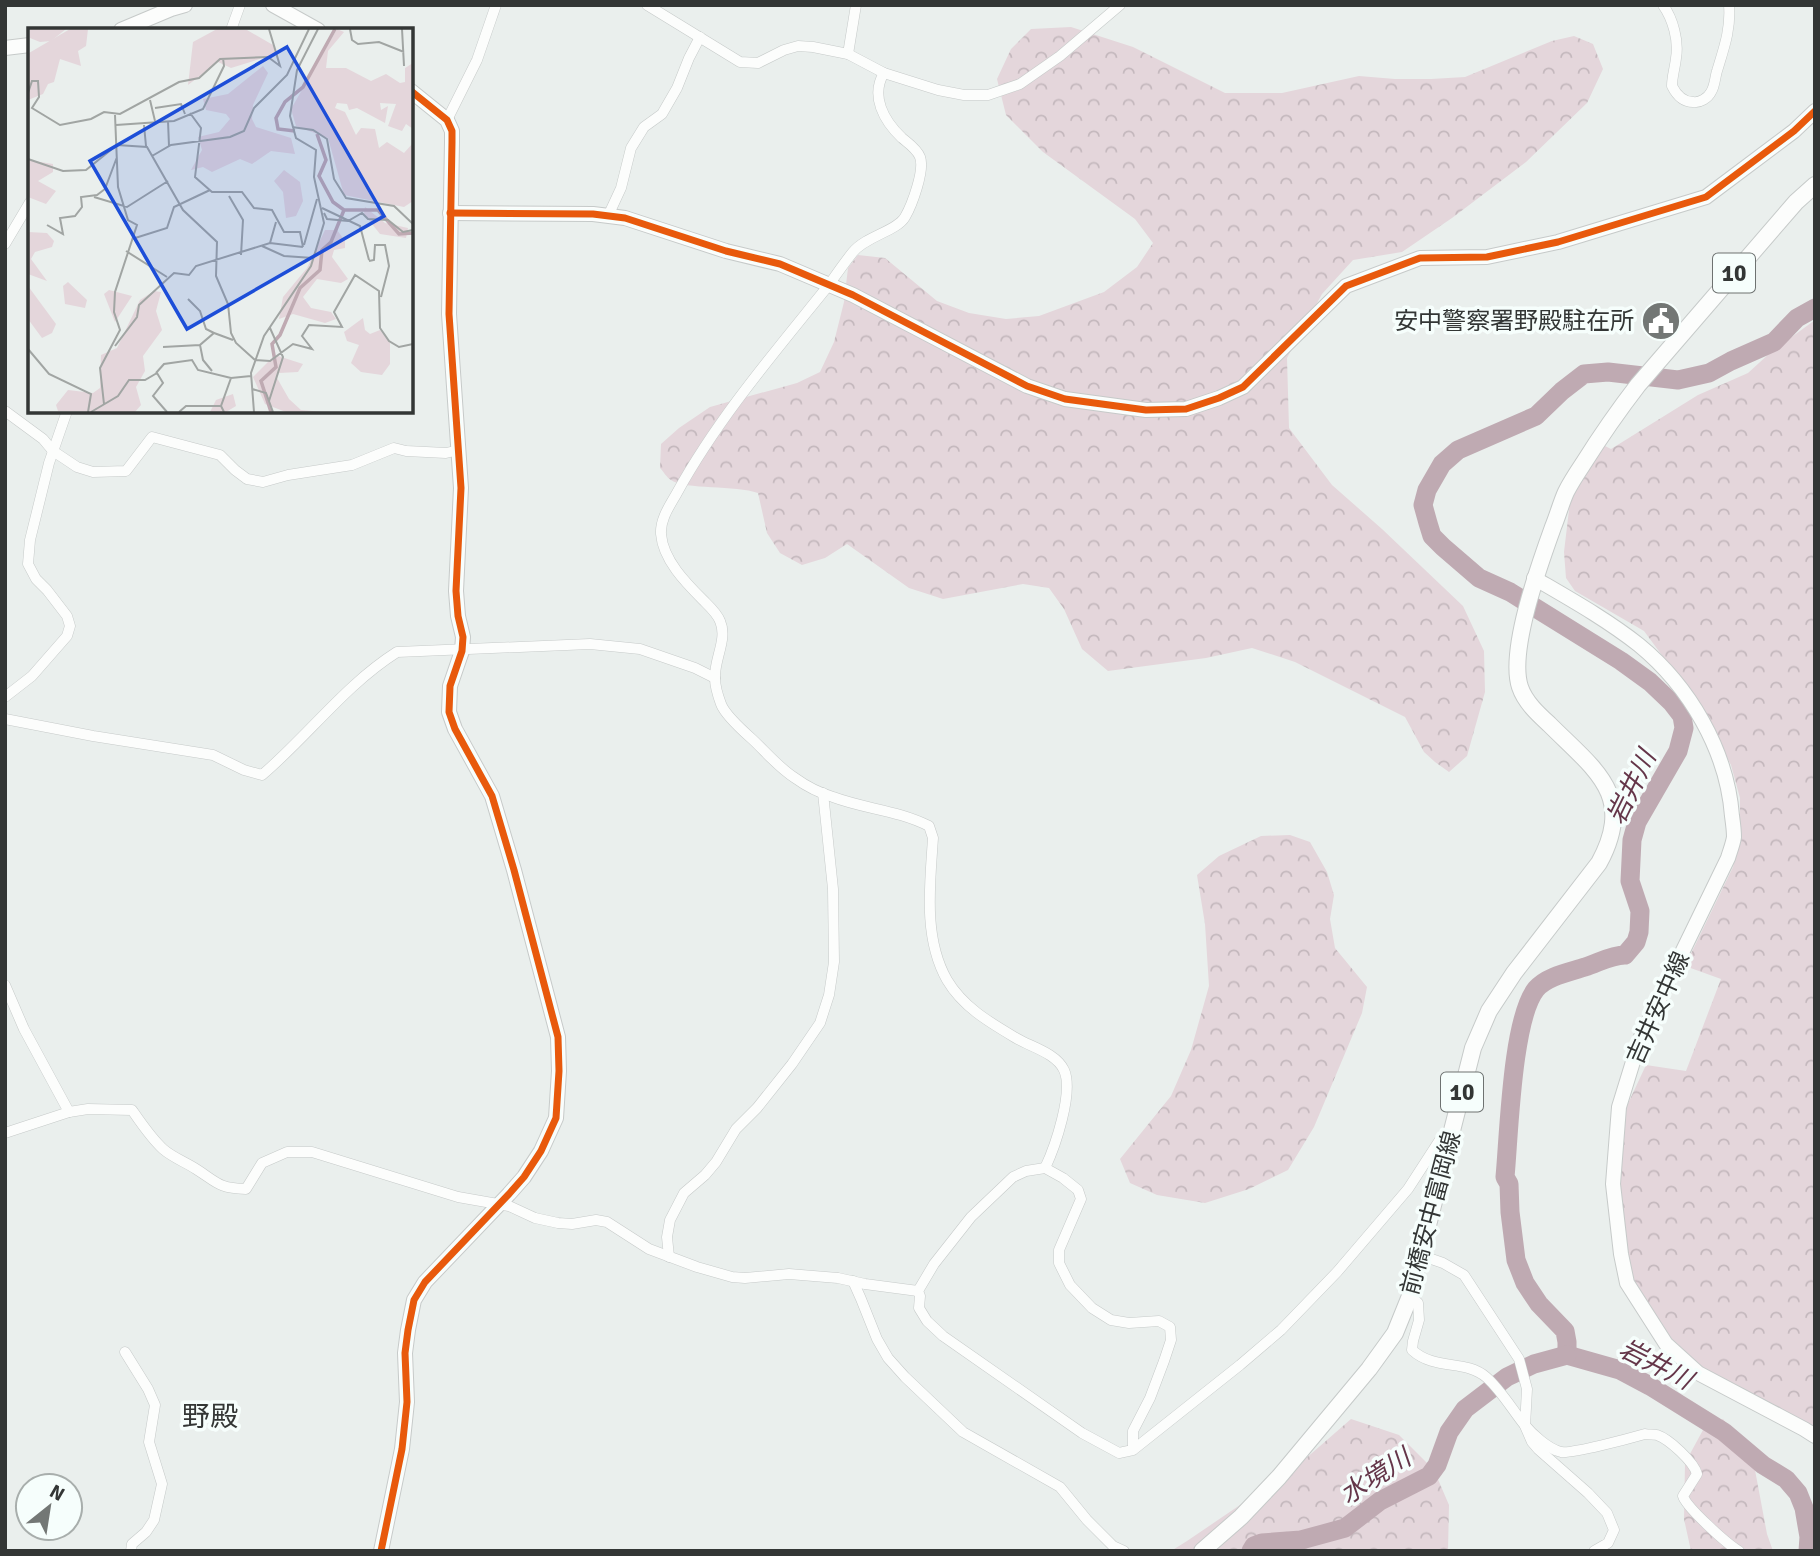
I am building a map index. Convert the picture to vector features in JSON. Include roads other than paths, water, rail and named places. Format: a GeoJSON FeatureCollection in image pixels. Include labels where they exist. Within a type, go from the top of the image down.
{"type":"FeatureCollection","features":[{"type":"Feature","properties":{"kind":"main road","name":"10"},"geometry":{"type":"LineString","coordinates":[[1534,583],[1567,491],[1617,411],[1796,202],[1815,186]]}},
{"type":"Feature","properties":{"kind":"main road","name":"前橋安中富岡線"},"geometry":{"type":"LineString","coordinates":[[1202,1551],[1241,1517],[1279,1477],[1370,1369],[1395,1333],[1410,1296],[1473,1048],[1489,1011],[1514,972],[1599,863],[1609,845],[1614,808],[1610,794],[1595,769],[1531,706],[1520,687],[1517,665],[1522,628],[1534,583]]}},
{"type":"Feature","properties":{"kind":"street"},"geometry":{"type":"LineString","coordinates":[[126,28],[186,5]]}},
{"type":"Feature","properties":{"kind":"street"},"geometry":{"type":"LineString","coordinates":[[232,28],[240,5]]}},
{"type":"Feature","properties":{"kind":"street"},"geometry":{"type":"LineString","coordinates":[[273,5],[313,28]]}},
{"type":"Feature","properties":{"kind":"street"},"geometry":{"type":"LineString","coordinates":[[447,120],[477,60],[496,5]]}},
{"type":"Feature","properties":{"kind":"street"},"geometry":{"type":"LineString","coordinates":[[647,5],[740,62],[758,63],[784,50],[798,46],[813,47],[848,54],[884,73],[964,95],[989,95],[1020,84],[1060,56],[1120,5]]}},
{"type":"Feature","properties":{"kind":"street"},"geometry":{"type":"LineString","coordinates":[[848,54],[856,5]]}},
{"type":"Feature","properties":{"kind":"street"},"geometry":{"type":"LineString","coordinates":[[1663,5],[1677,41],[1672,86],[1679,97],[1693,103],[1711,94],[1715,84],[1727,41],[1729,5]]}},
{"type":"Feature","properties":{"kind":"street"},"geometry":{"type":"LineString","coordinates":[[608,216],[621,188],[631,148],[644,127],[662,114],[700,37]]}},
{"type":"Feature","properties":{"kind":"street"},"geometry":{"type":"LineString","coordinates":[[5,48],[28,45]]}},
{"type":"Feature","properties":{"kind":"street"},"geometry":{"type":"LineString","coordinates":[[884,73],[879,81],[878,95],[884,117],[921,159],[916,191],[902,222],[863,242],[853,252],[754,377],[695,461],[663,518],[661,534],[666,553],[685,581],[720,621],[722,636],[715,678],[722,707],[743,731],[794,778],[823,793],[911,817],[929,826],[933,838],[930,920],[936,959],[947,981],[962,1001],[978,1015],[1056,1059],[1064,1070],[1068,1086],[1065,1103],[1045,1168]]}},
{"type":"Feature","properties":{"kind":"street"},"geometry":{"type":"LineString","coordinates":[[381,1551],[402,1449],[407,1402],[405,1353],[414,1300],[425,1282],[524,1177],[541,1151],[556,1118],[559,1071],[558,1037],[492,796],[455,729],[449,712],[450,686],[463,637],[456,592],[461,499],[449,314],[452,131],[447,120],[413,93]]}},
{"type":"Feature","properties":{"kind":"street"},"geometry":{"type":"LineString","coordinates":[[450,213],[593,214],[625,218],[726,251],[779,264],[853,295],[1027,386],[1065,399],[1146,410],[1186,409],[1243,387],[1346,285],[1420,258],[1487,257],[1558,242],[1706,197],[1794,131],[1815,111]]}},
{"type":"Feature","properties":{"kind":"street"},"geometry":{"type":"LineString","coordinates":[[5,244],[28,205]]}},
{"type":"Feature","properties":{"kind":"street"},"geometry":{"type":"LineString","coordinates":[[5,411],[76,467],[93,471],[126,471],[152,437],[220,455],[247,479],[263,482],[288,475],[352,465],[394,448],[446,453],[459,450]]}},
{"type":"Feature","properties":{"kind":"street"},"geometry":{"type":"LineString","coordinates":[[5,696],[32,676],[67,636],[70,626],[67,616],[36,579],[28,564],[30,540],[49,463],[66,413]]}},
{"type":"Feature","properties":{"kind":"street","name":"吉井安中線"},"geometry":{"type":"LineString","coordinates":[[1534,583],[1614,626],[1642,648],[1669,675],[1698,712],[1719,755],[1731,800],[1734,836],[1728,858],[1640,1039],[1619,1107],[1614,1184],[1621,1254],[1628,1283],[1666,1344],[1698,1373],[1815,1436]]}},
{"type":"Feature","properties":{"kind":"street"},"geometry":{"type":"LineString","coordinates":[[5,719],[213,755],[262,775],[288,753],[374,667],[397,653],[590,643],[640,649],[695,668],[715,678]]}},
{"type":"Feature","properties":{"kind":"street"},"geometry":{"type":"LineString","coordinates":[[669,1257],[667,1237],[670,1220],[684,1193],[716,1162],[736,1129],[757,1108],[813,1035],[823,1014],[834,962],[834,889],[823,793]]}},
{"type":"Feature","properties":{"kind":"street"},"geometry":{"type":"LineString","coordinates":[[5,985],[24,1029],[69,1112]]}},
{"type":"Feature","properties":{"kind":"street"},"geometry":{"type":"LineString","coordinates":[[5,1133],[69,1112],[88,1109],[132,1110],[164,1151],[228,1188],[246,1189],[261,1163],[287,1152],[312,1153],[458,1197],[509,1206],[535,1218],[572,1224],[596,1220],[607,1222],[649,1249],[732,1277],[789,1273],[918,1291]]}},
{"type":"Feature","properties":{"kind":"street"},"geometry":{"type":"LineString","coordinates":[[1133,1450],[1133,1431],[1150,1398],[1164,1361],[1171,1340],[1170,1327],[1162,1322],[1129,1323],[1111,1320],[1092,1308],[1070,1285],[1059,1263],[1059,1250],[1080,1199],[1078,1190],[1045,1168],[1026,1171],[1013,1177],[971,1217],[934,1264],[918,1291],[919,1308],[926,1321],[943,1336],[1082,1433],[1119,1453],[1133,1450],[1281,1330],[1337,1272],[1408,1189],[1443,1135],[1452,1136]]}},
{"type":"Feature","properties":{"kind":"street"},"geometry":{"type":"LineString","coordinates":[[1420,1255],[1443,1263],[1464,1275],[1519,1359],[1527,1389],[1525,1426],[1532,1442],[1607,1513],[1614,1530],[1608,1543],[1594,1551]]}},
{"type":"Feature","properties":{"kind":"street"},"geometry":{"type":"LineString","coordinates":[[853,1281],[877,1339],[888,1358],[905,1377],[963,1432],[1060,1487],[1087,1520],[1113,1546],[1124,1551]]}},
{"type":"Feature","properties":{"kind":"street"},"geometry":{"type":"LineString","coordinates":[[1410,1296],[1418,1303],[1419,1320],[1412,1350],[1421,1358],[1434,1363],[1470,1368],[1486,1376],[1525,1426],[1548,1446],[1563,1453],[1645,1434],[1658,1435],[1674,1446],[1695,1465],[1697,1474],[1683,1500],[1739,1551]]}},
{"type":"Feature","properties":{"kind":"street"},"geometry":{"type":"LineString","coordinates":[[125,1352],[155,1405],[149,1442],[162,1484],[153,1520],[146,1532],[132,1544],[131,1551]]}},
{"type":"Feature","properties":{"kind":"waterway","name":"岩井川"},"geometry":{"type":"LineString","coordinates":[[1567,1355],[1565,1331],[1539,1304],[1525,1283],[1516,1260],[1509,1184],[1505,1177],[1517,1051],[1528,1004],[1536,989],[1559,975],[1625,955],[1636,942],[1640,911],[1630,881],[1632,840],[1637,822],[1678,751],[1684,728],[1682,716],[1650,682],[1621,661],[1510,592],[1479,578],[1432,536],[1423,505],[1427,490],[1442,464],[1458,450],[1536,416],[1584,374],[1608,372],[1678,380],[1709,373],[1774,342],[1797,318],[1815,308]]}},
{"type":"Feature","properties":{"kind":"waterway","name":"岩井川"},"geometry":{"type":"LineString","coordinates":[[1567,1355],[1620,1370],[1650,1386],[1724,1432],[1763,1465],[1786,1479],[1798,1493],[1804,1508],[1809,1537],[1808,1551]]}},
{"type":"Feature","properties":{"kind":"waterway","name":"水境川"},"geometry":{"type":"LineString","coordinates":[[1251,1551],[1254,1546],[1262,1543],[1301,1540],[1345,1528],[1380,1501],[1429,1476],[1437,1465],[1449,1432],[1465,1409],[1507,1377],[1534,1364],[1567,1355]]}},
{"type":"Feature","properties":{"kind":"place","name":"安中警察署野殿駐在所"},"geometry":{"type":"Point","coordinates":[1661,321]}},
{"type":"Feature","properties":{"kind":"district","name":"野殿"},"geometry":{"type":"Point","coordinates":[210,1416]}}]}
